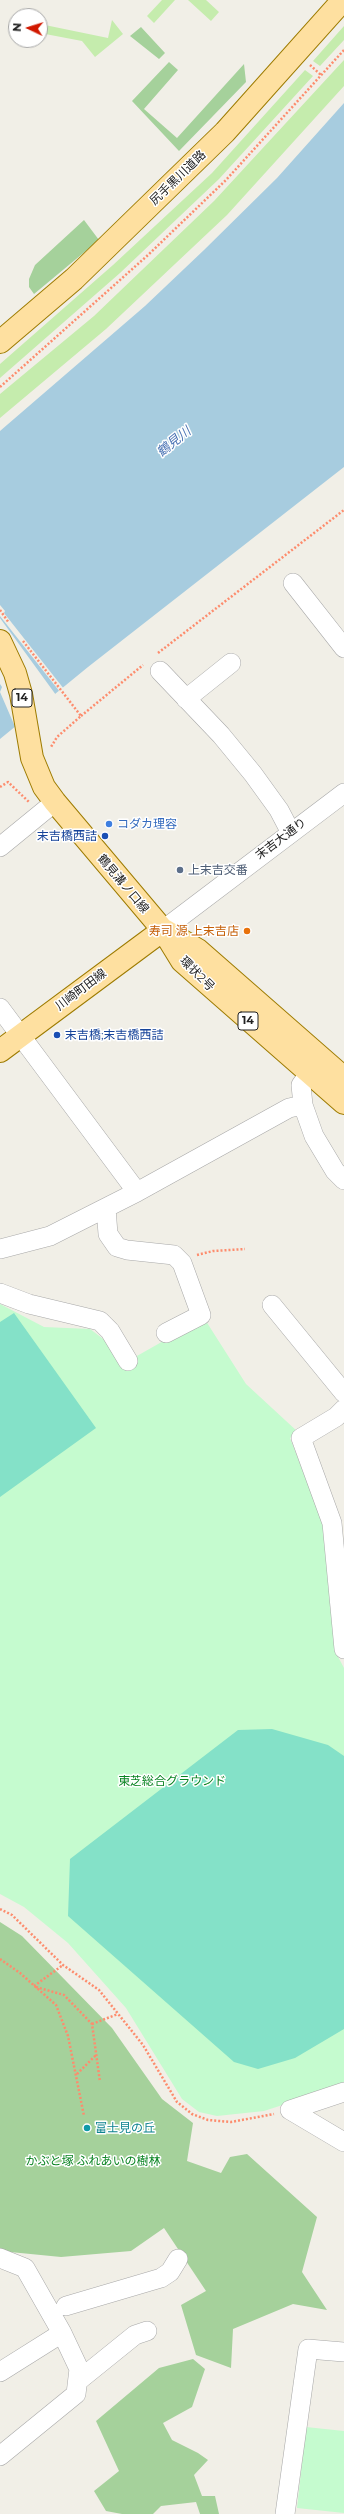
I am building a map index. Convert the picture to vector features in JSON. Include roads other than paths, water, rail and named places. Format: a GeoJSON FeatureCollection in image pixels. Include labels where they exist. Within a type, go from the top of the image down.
{"type":"FeatureCollection","features":[{"type":"Feature","properties":{"kind":"main road","name":"尻手黒川道路"},"geometry":{"type":"LineString","coordinates":[[0,342],[74,279],[225,132],[330,8],[343,0]]}},
{"type":"Feature","properties":{"kind":"main road","name":"鶴見溝ノ口線"},"geometry":{"type":"LineString","coordinates":[[11,635],[15,673],[40,755],[44,787],[163,930]]}},
{"type":"Feature","properties":{"kind":"main road","name":"川崎町田線"},"geometry":{"type":"LineString","coordinates":[[0,1051],[163,930]]}},
{"type":"Feature","properties":{"kind":"main road","name":"環状2号"},"geometry":{"type":"LineString","coordinates":[[163,930],[182,961],[309,1074],[344,1103]]}},
{"type":"Feature","properties":{"kind":"main road","name":"環状2号"},"geometry":{"type":"LineString","coordinates":[[163,930],[198,950],[344,1078]]}},
{"type":"Feature","properties":{"kind":"street"},"geometry":{"type":"LineString","coordinates":[[293,583],[344,648]]}},
{"type":"Feature","properties":{"kind":"street"},"geometry":{"type":"LineString","coordinates":[[154,663],[186,699],[221,734],[279,810],[290,832]]}},
{"type":"Feature","properties":{"kind":"street"},"geometry":{"type":"LineString","coordinates":[[186,699],[231,663]]}},
{"type":"Feature","properties":{"kind":"street","name":"末吉大通り"},"geometry":{"type":"LineString","coordinates":[[163,930],[290,832],[344,793]]}},
{"type":"Feature","properties":{"kind":"street"},"geometry":{"type":"LineString","coordinates":[[0,847],[55,802]]}},
{"type":"Feature","properties":{"kind":"street"},"geometry":{"type":"LineString","coordinates":[[0,1008],[137,1192]]}},
{"type":"Feature","properties":{"kind":"street"},"geometry":{"type":"LineString","coordinates":[[309,1074],[301,1085],[303,1105],[314,1136],[335,1171],[344,1180]]}},
{"type":"Feature","properties":{"kind":"street"},"geometry":{"type":"LineString","coordinates":[[0,1248],[50,1236],[137,1192],[290,1108],[303,1105]]}},
{"type":"Feature","properties":{"kind":"street"},"geometry":{"type":"LineString","coordinates":[[106,1208],[108,1234],[111,1242],[117,1247],[127,1250],[162,1252],[174,1255],[180,1261],[201,1315],[166,1333]]}},
{"type":"Feature","properties":{"kind":"street"},"geometry":{"type":"LineString","coordinates":[[0,1293],[29,1304],[100,1321],[110,1331],[128,1361]]}},
{"type":"Feature","properties":{"kind":"street"},"geometry":{"type":"LineString","coordinates":[[272,1305],[344,1393]]}},
{"type":"Feature","properties":{"kind":"street"},"geometry":{"type":"LineString","coordinates":[[344,1409],[336,1417],[301,1438],[332,1523],[344,1649]]}},
{"type":"Feature","properties":{"kind":"street"},"geometry":{"type":"LineString","coordinates":[[344,2092],[290,2110],[344,2142]]}},
{"type":"Feature","properties":{"kind":"street"},"geometry":{"type":"LineString","coordinates":[[0,2258],[25,2268],[62,2332],[79,2369],[76,2394],[0,2456]]}},
{"type":"Feature","properties":{"kind":"street"},"geometry":{"type":"LineString","coordinates":[[66,2306],[161,2278],[170,2272],[178,2259]]}},
{"type":"Feature","properties":{"kind":"street"},"geometry":{"type":"LineString","coordinates":[[78,2381],[134,2335],[147,2331]]}},
{"type":"Feature","properties":{"kind":"street"},"geometry":{"type":"LineString","coordinates":[[0,2372],[62,2332]]}},
{"type":"Feature","properties":{"kind":"street"},"geometry":{"type":"LineString","coordinates":[[285,2514],[308,2349],[344,2352]]}},
{"type":"Feature","properties":{"kind":"water","name":"鶴見川"},"geometry":{"type":"Polygon","coordinates":[[[344,103],[344,467],[88,667],[0,739],[0,431],[145,306],[204,250],[277,178],[344,103]]]}},
{"type":"Feature","properties":{"kind":"place","name":"コダカ理容"},"geometry":{"type":"Point","coordinates":[109,824]}},
{"type":"Feature","properties":{"kind":"place","name":"末吉橋西詰"},"geometry":{"type":"Point","coordinates":[105,836]}},
{"type":"Feature","properties":{"kind":"place","name":"上末吉交番"},"geometry":{"type":"Point","coordinates":[180,870]}},
{"type":"Feature","properties":{"kind":"place","name":"寿司 源 上末吉店"},"geometry":{"type":"Point","coordinates":[247,931]}},
{"type":"Feature","properties":{"kind":"place","name":"末吉橋;末吉橋西詰"},"geometry":{"type":"Point","coordinates":[57,1035]}},
{"type":"Feature","properties":{"kind":"place","name":"富士見の丘"},"geometry":{"type":"Point","coordinates":[87,2128]}},
{"type":"Feature","properties":{"kind":"park label","name":"東芝総合グラウンド"},"geometry":{"type":"Point","coordinates":[172,1781]}},
{"type":"Feature","properties":{"kind":"park label","name":"かぶと塚 ふれあいの樹林"},"geometry":{"type":"Point","coordinates":[93,2161]}}]}
